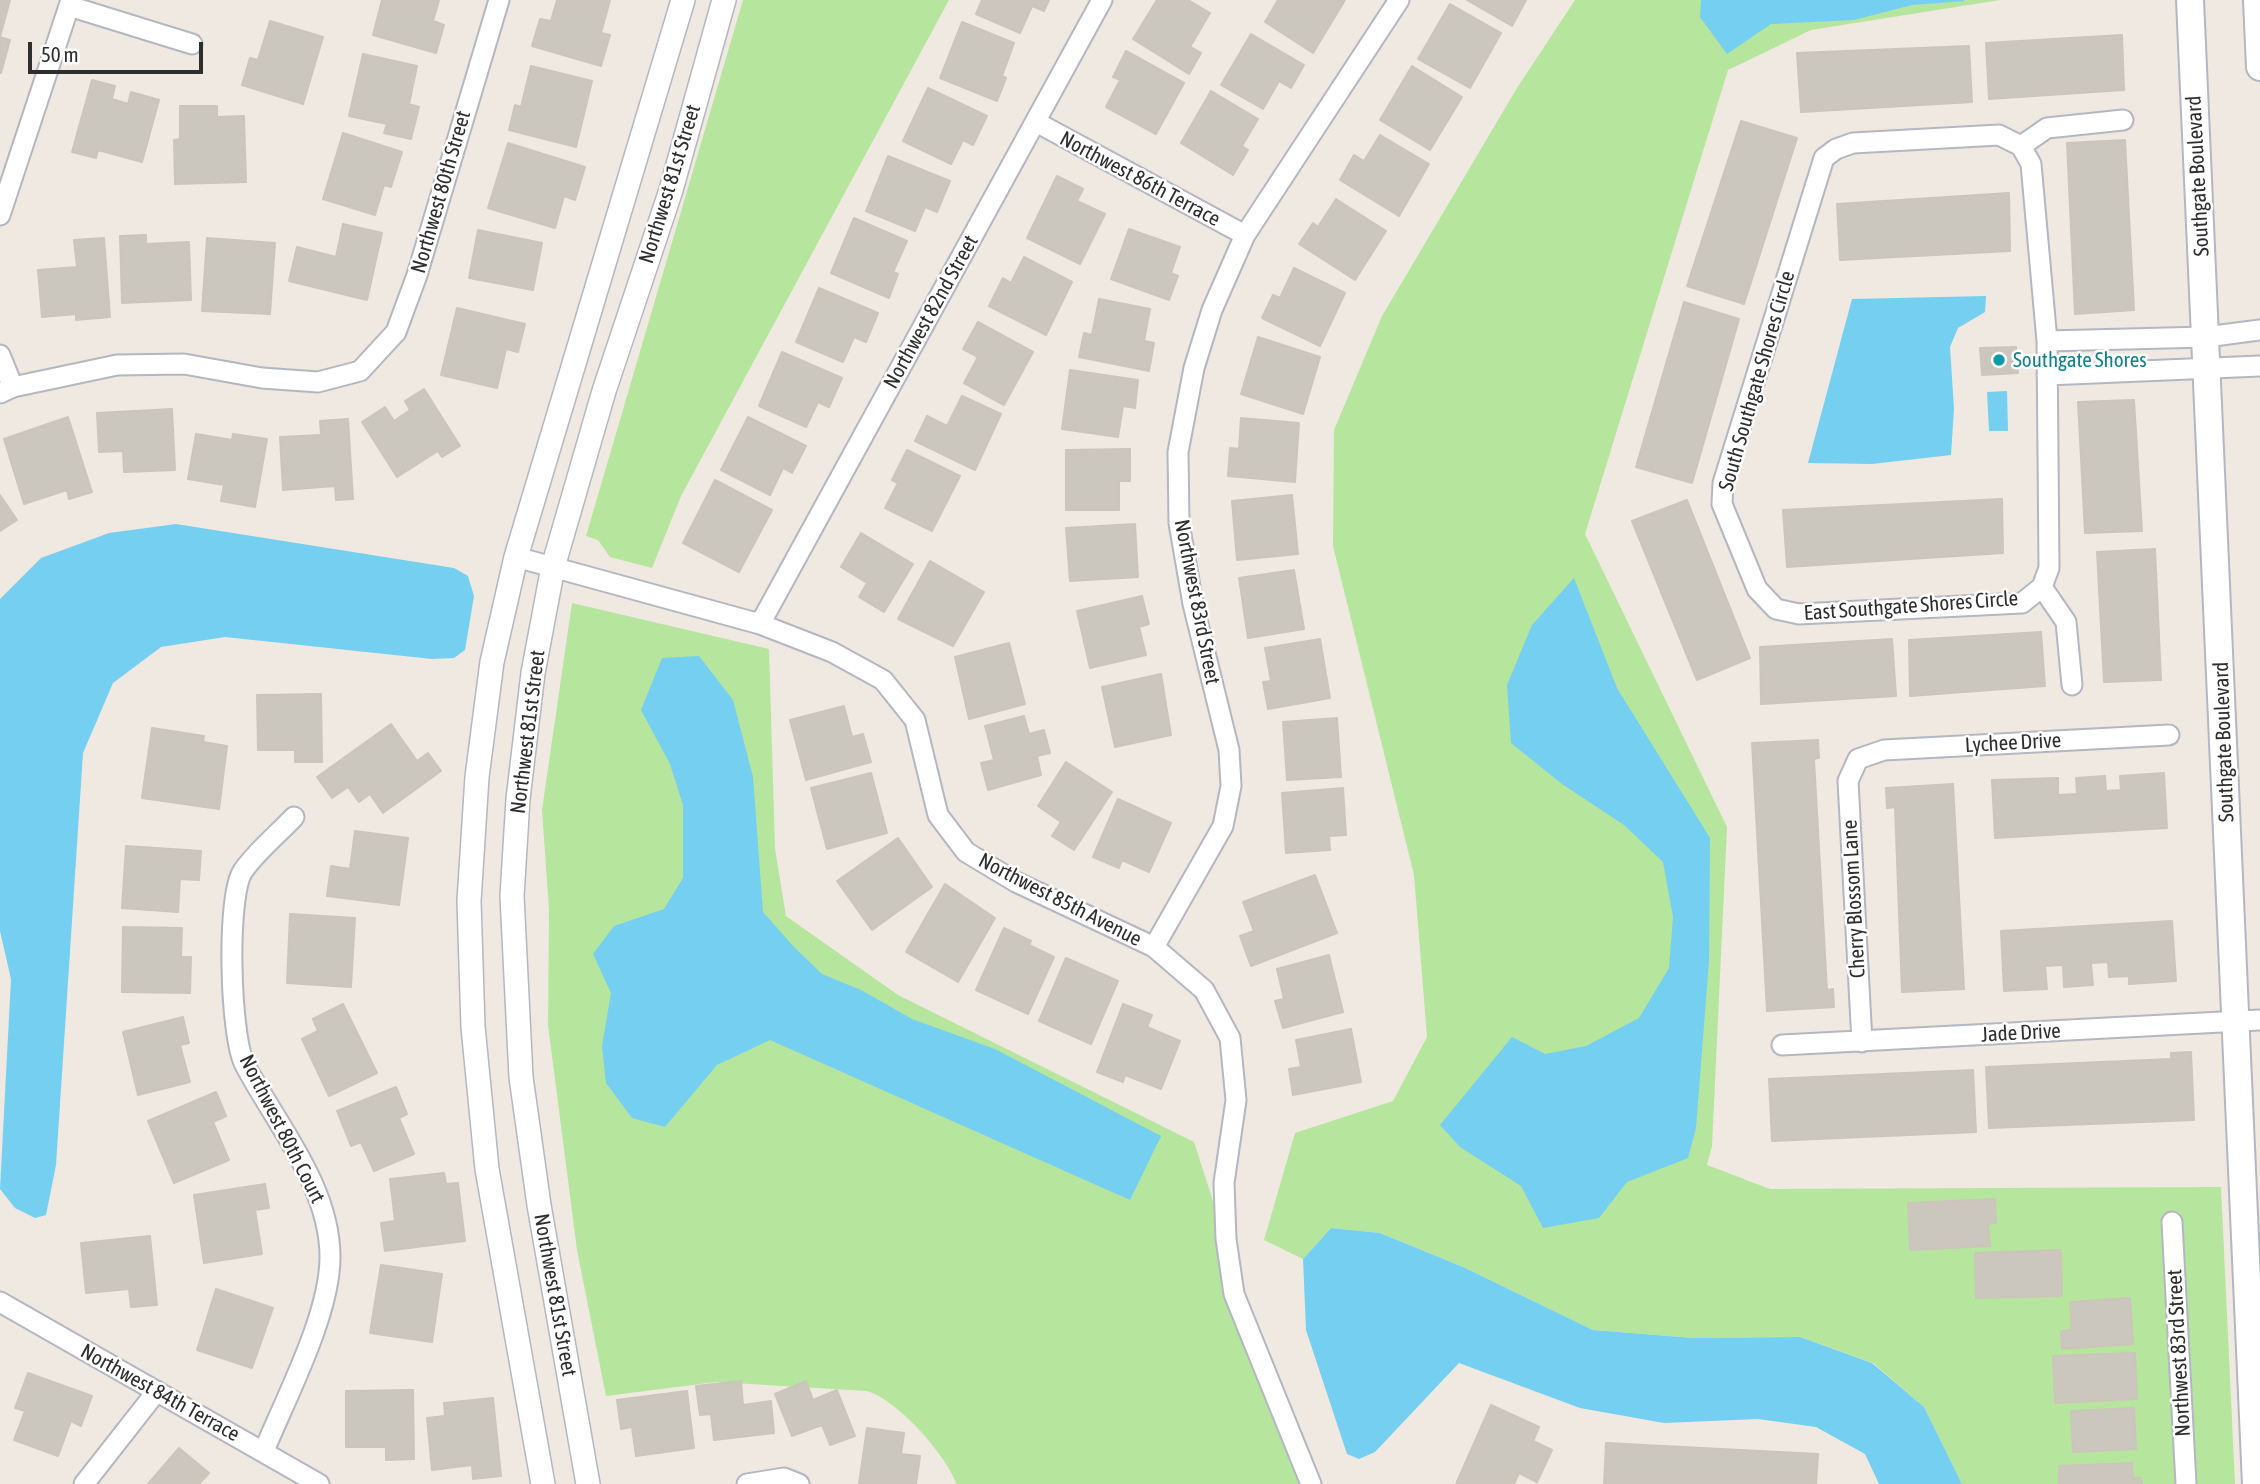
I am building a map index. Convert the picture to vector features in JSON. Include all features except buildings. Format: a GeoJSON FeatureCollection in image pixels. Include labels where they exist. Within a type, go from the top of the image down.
{"type":"FeatureCollection","features":[{"type":"Feature","properties":{"kind":"main road","name":"Southgate Boulevard"},"geometry":{"type":"LineString","coordinates":[[2190,0],[2207,366],[2247,1021],[2256,1484]]}},
{"type":"Feature","properties":{"kind":"main road"},"geometry":{"type":"LineString","coordinates":[[2257,0],[2260,67]]}},
{"type":"Feature","properties":{"kind":"street","name":"Northwest 80th Street"},"geometry":{"type":"LineString","coordinates":[[7,390],[117,365],[184,364],[262,378],[318,382],[360,371],[397,332],[417,275],[499,0]]}},
{"type":"Feature","properties":{"kind":"street","name":"Northwest 81st Street"},"geometry":{"type":"LineString","coordinates":[[542,1484],[487,1169],[473,1027],[469,914],[477,777],[490,674],[516,557],[683,0]]}},
{"type":"Feature","properties":{"kind":"street","name":"Northwest 81st Street"},"geometry":{"type":"LineString","coordinates":[[588,1484],[539,1205],[521,1077],[512,896],[518,799],[533,673],[553,567],[604,391],[671,190],[724,0]]}},
{"type":"Feature","properties":{"kind":"street","name":"Northwest 82nd Street"},"geometry":{"type":"LineString","coordinates":[[760,624],[1102,0]]}},
{"type":"Feature","properties":{"kind":"street","name":"Northwest 83rd Street"},"geometry":{"type":"LineString","coordinates":[[1154,947],[1223,826],[1231,786],[1229,750],[1193,604],[1179,523],[1178,452],[1194,368],[1212,310],[1245,235],[1399,0]]}},
{"type":"Feature","properties":{"kind":"street"},"geometry":{"type":"LineString","coordinates":[[0,215],[70,3],[192,44]]}},
{"type":"Feature","properties":{"kind":"street"},"geometry":{"type":"LineString","coordinates":[[2072,685],[2066,622],[2042,587],[2049,568],[2047,341],[2031,164],[2021,146],[2047,128],[2123,120]]}},
{"type":"Feature","properties":{"kind":"street","name":"Northwest 86th Terrace"},"geometry":{"type":"LineString","coordinates":[[1036,122],[1245,235]]}},
{"type":"Feature","properties":{"kind":"street","name":"South Southgate Shores Circle"},"geometry":{"type":"LineString","coordinates":[[1776,609],[1757,589],[1722,504],[1723,483],[1824,158],[1836,149],[1853,143],[1999,135],[2021,146]]}},
{"type":"Feature","properties":{"kind":"street"},"geometry":{"type":"LineString","coordinates":[[2047,341],[2206,337],[2260,330]]}},
{"type":"Feature","properties":{"kind":"street"},"geometry":{"type":"LineString","coordinates":[[0,355],[7,390]]}},
{"type":"Feature","properties":{"kind":"street"},"geometry":{"type":"LineString","coordinates":[[2047,375],[2207,366],[2260,366]]}},
{"type":"Feature","properties":{"kind":"street","name":"Northwest 85th Avenue"},"geometry":{"type":"LineString","coordinates":[[516,557],[760,624],[832,652],[883,680],[915,720],[938,815],[966,852],[1016,882],[1154,947],[1204,990],[1230,1038],[1236,1100],[1224,1183],[1226,1239],[1234,1294],[1311,1484]]}},
{"type":"Feature","properties":{"kind":"street","name":"East Southgate Shores Circle"},"geometry":{"type":"LineString","coordinates":[[1776,609],[1799,614],[2022,603],[2042,587]]}},
{"type":"Feature","properties":{"kind":"street","name":"Lychee Drive"},"geometry":{"type":"LineString","coordinates":[[1858,759],[1884,750],[2169,735]]}},
{"type":"Feature","properties":{"kind":"street","name":"Cherry Blossom Lane"},"geometry":{"type":"LineString","coordinates":[[1858,759],[1847,781],[1862,1042]]}},
{"type":"Feature","properties":{"kind":"street","name":"Northwest 80th Court"},"geometry":{"type":"LineString","coordinates":[[264,1451],[322,1306],[330,1257],[324,1213],[300,1161],[243,1061],[233,1007],[232,936],[241,873],[294,817]]}},
{"type":"Feature","properties":{"kind":"street","name":"Jade Drive"},"geometry":{"type":"LineString","coordinates":[[1782,1045],[2247,1021]]}},
{"type":"Feature","properties":{"kind":"street","name":"Northwest 83rd Street"},"geometry":{"type":"LineString","coordinates":[[2172,1222],[2186,1484]]}},
{"type":"Feature","properties":{"kind":"street","name":"Northwest 84th Terrace"},"geometry":{"type":"LineString","coordinates":[[0,1302],[319,1484]]}},
{"type":"Feature","properties":{"kind":"street"},"geometry":{"type":"LineString","coordinates":[[84,1484],[157,1391]]}},
{"type":"Feature","properties":{"kind":"street"},"geometry":{"type":"LineString","coordinates":[[747,1484],[784,1478],[799,1484]]}},
{"type":"Feature","properties":{"kind":"green space"},"geometry":{"type":"Polygon","coordinates":[[[743,0],[949,0],[681,496],[652,568],[610,557],[598,540],[586,536],[743,0]]]}},
{"type":"Feature","properties":{"kind":"green space"},"geometry":{"type":"Polygon","coordinates":[[[1575,0],[2000,0],[1811,30],[1728,70],[1585,534],[1727,827],[1712,1146],[1707,1165],[1770,1189],[2221,1187],[2235,1484],[1962,1484],[1924,1407],[1873,1363],[1800,1337],[1693,1338],[1593,1330],[1463,1267],[1380,1233],[1331,1228],[1303,1259],[1264,1240],[1295,1133],[1393,1101],[1427,1037],[1414,875],[1333,546],[1334,430],[1382,316],[1517,88],[1575,0]]]}},
{"type":"Feature","properties":{"kind":"green space"},"geometry":{"type":"Polygon","coordinates":[[[572,603],[769,649],[775,849],[786,916],[898,995],[1194,1142],[1304,1484],[957,1484],[942,1458],[919,1430],[893,1405],[867,1391],[716,1382],[606,1396],[577,1250],[548,1025],[549,910],[542,810],[572,603]]]}},
{"type":"Feature","properties":{"kind":"water"},"geometry":{"type":"Polygon","coordinates":[[[1701,0],[1965,1],[1912,5],[1854,20],[1771,24],[1727,54],[1700,17],[1701,0]]]}},
{"type":"Feature","properties":{"kind":"water"},"geometry":{"type":"Polygon","coordinates":[[[1986,296],[1985,312],[1958,328],[1950,347],[1954,409],[1951,455],[1872,464],[1808,463],[1852,299],[1986,296]]]}},
{"type":"Feature","properties":{"kind":"water"},"geometry":{"type":"Polygon","coordinates":[[[2007,391],[2008,431],[1989,431],[1987,392],[2007,391]]]}},
{"type":"Feature","properties":{"kind":"water"},"geometry":{"type":"Polygon","coordinates":[[[176,524],[454,568],[468,576],[474,596],[465,650],[454,658],[432,659],[225,637],[161,647],[113,683],[83,753],[56,1165],[46,1215],[35,1218],[15,1208],[0,1189],[11,979],[0,931],[0,599],[41,558],[109,533],[176,524]]]}},
{"type":"Feature","properties":{"kind":"water"},"geometry":{"type":"Polygon","coordinates":[[[1574,578],[1617,688],[1710,838],[1709,961],[1696,1128],[1688,1158],[1627,1182],[1599,1218],[1543,1228],[1521,1186],[1460,1147],[1440,1125],[1512,1037],[1545,1054],[1586,1046],[1639,1018],[1669,968],[1673,917],[1663,862],[1624,825],[1562,784],[1511,743],[1507,685],[1532,625],[1574,578]]]}},
{"type":"Feature","properties":{"kind":"water"},"geometry":{"type":"Polygon","coordinates":[[[699,656],[733,700],[753,777],[763,912],[822,974],[861,990],[912,1019],[995,1049],[1161,1136],[1130,1200],[770,1040],[717,1065],[665,1127],[632,1118],[606,1083],[602,1046],[611,993],[593,954],[614,926],[664,909],[683,878],[683,805],[670,764],[641,710],[662,658],[699,656]]]}},
{"type":"Feature","properties":{"kind":"water"},"geometry":{"type":"Polygon","coordinates":[[[1331,1228],[1380,1233],[1463,1267],[1593,1330],[1693,1338],[1800,1337],[1872,1363],[1924,1407],[1962,1484],[1879,1484],[1865,1454],[1816,1427],[1758,1419],[1664,1423],[1580,1408],[1459,1363],[1375,1452],[1359,1459],[1347,1454],[1306,1330],[1303,1259],[1331,1228]]]}},
{"type":"Feature","properties":{"kind":"place","name":"Southgate Shores"},"geometry":{"type":"Point","coordinates":[1999,360]}}]}
